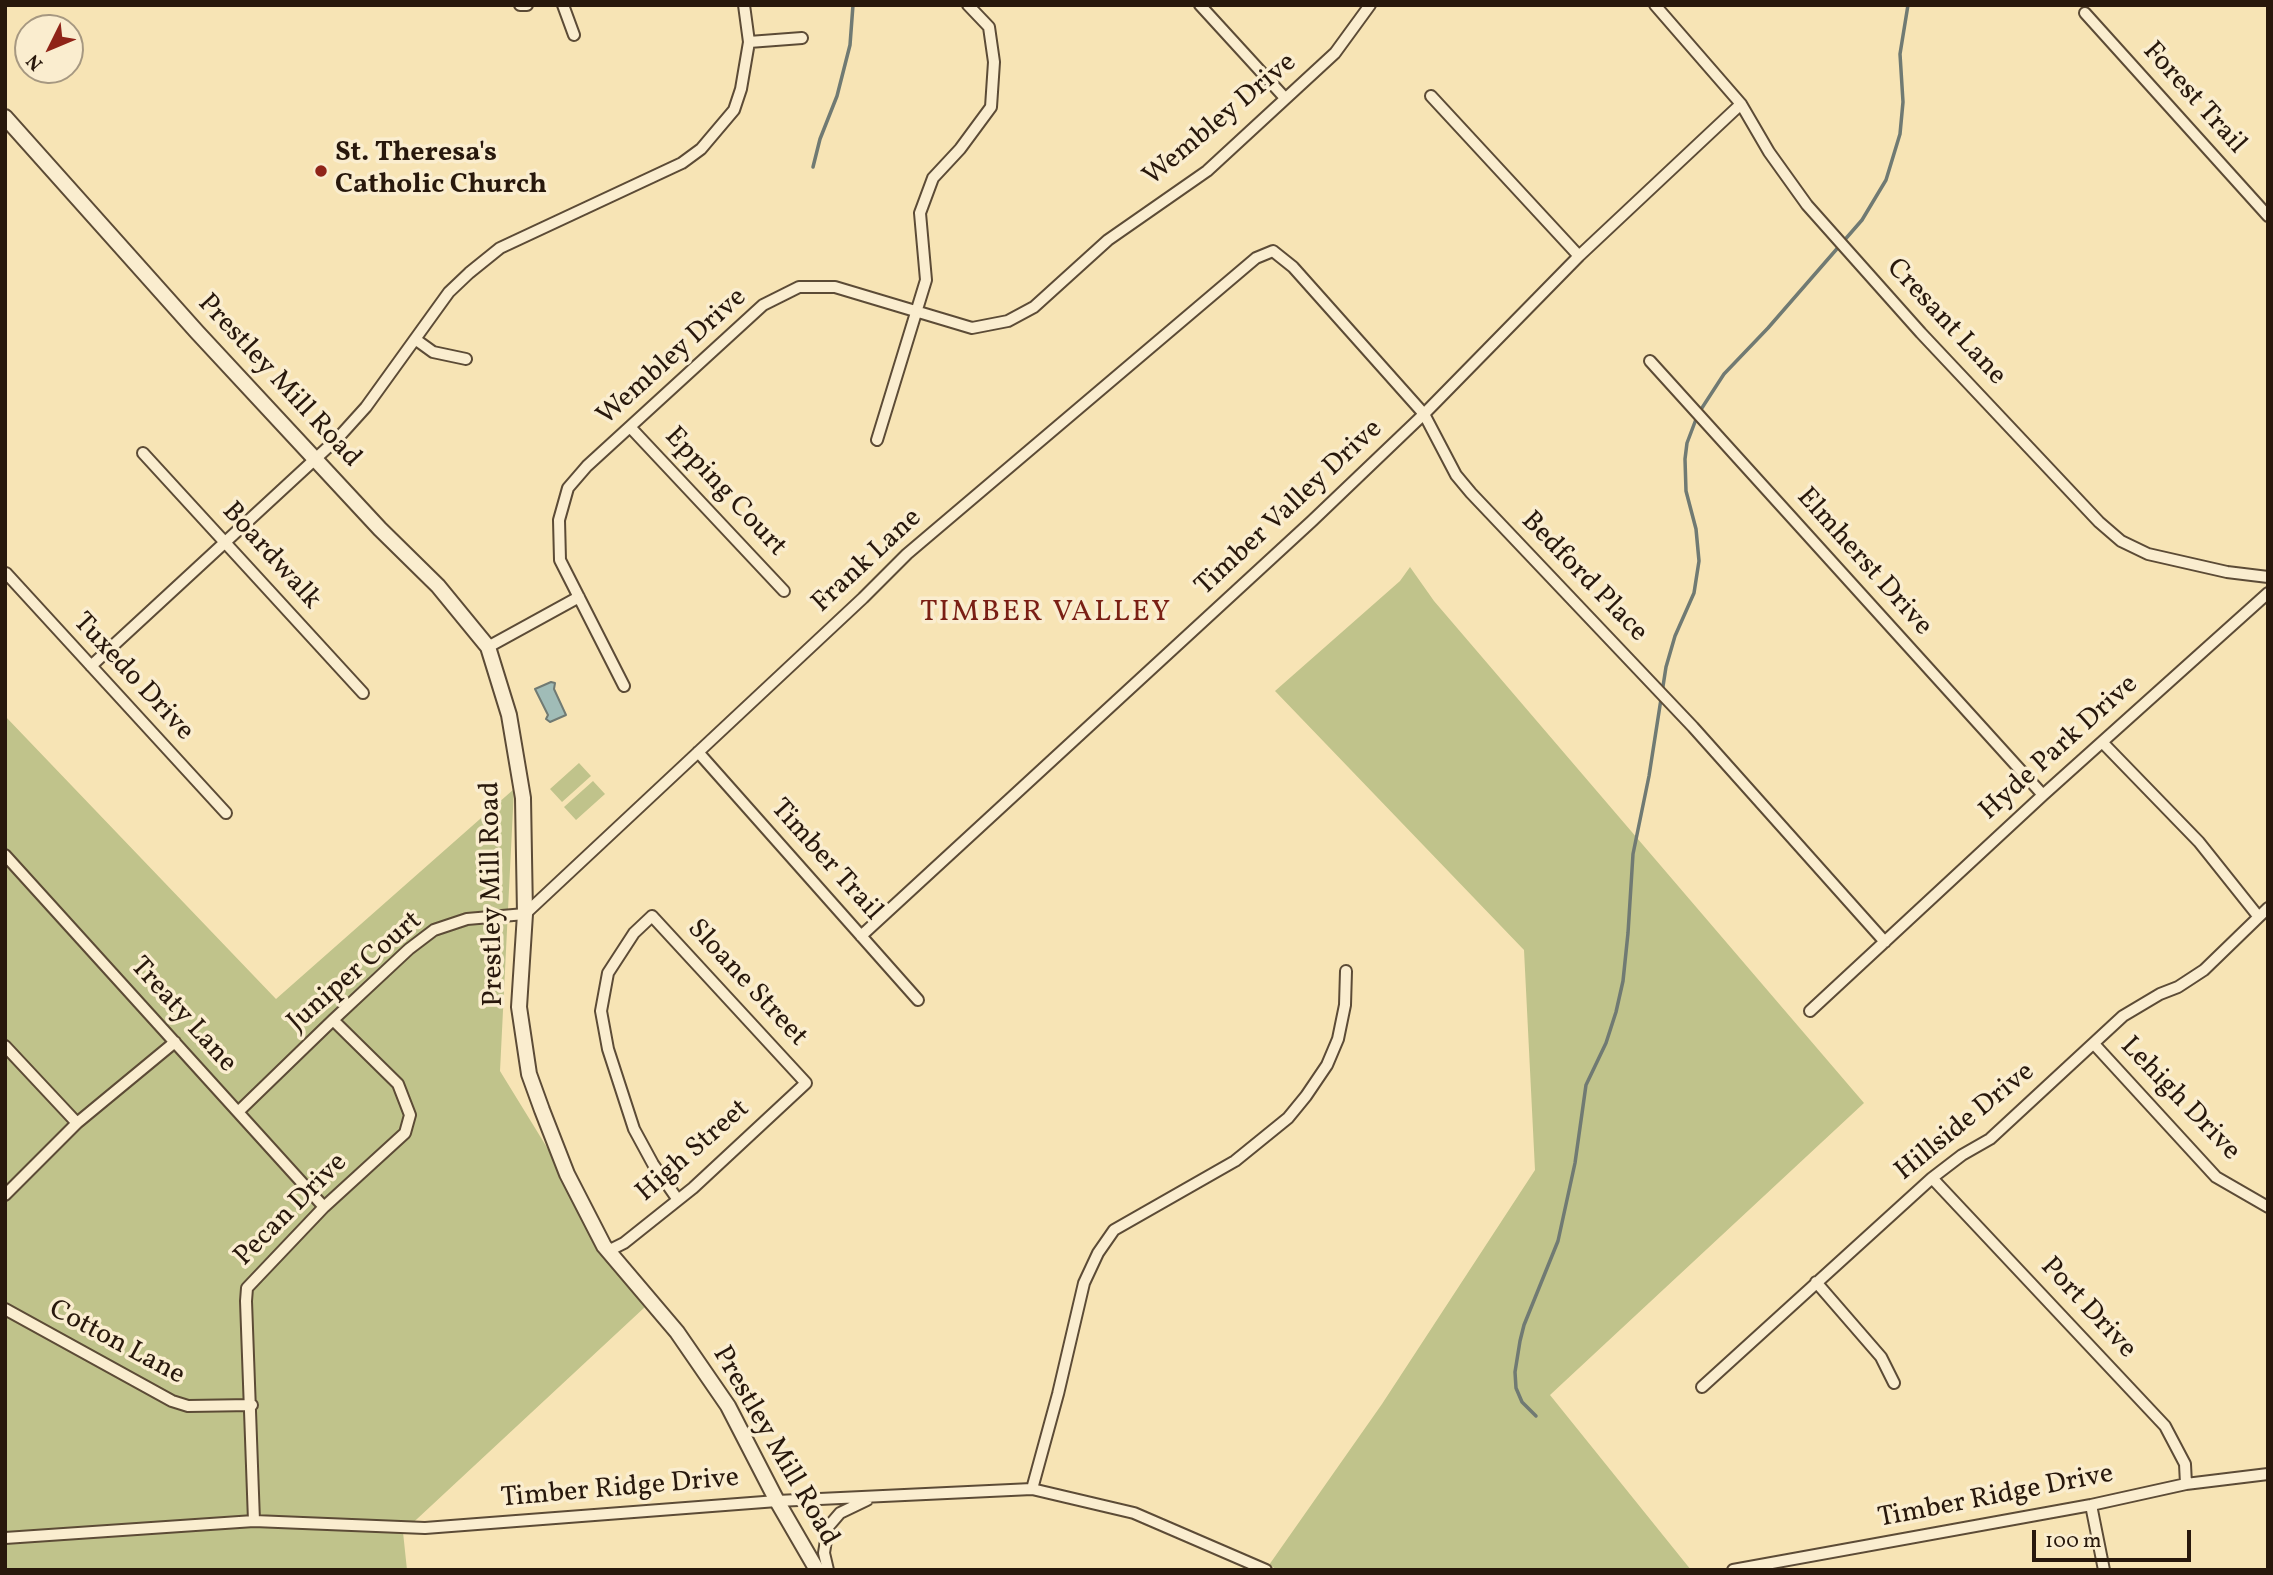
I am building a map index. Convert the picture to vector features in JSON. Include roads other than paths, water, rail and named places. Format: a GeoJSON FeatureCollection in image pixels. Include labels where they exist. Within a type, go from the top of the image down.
{"type":"FeatureCollection","features":[{"type":"Feature","properties":{"kind":"street"},"geometry":{"type":"LineString","coordinates":[[520,5],[527,5]]}},
{"type":"Feature","properties":{"kind":"street"},"geometry":{"type":"LineString","coordinates":[[563,5],[574,35]]}},
{"type":"Feature","properties":{"kind":"street"},"geometry":{"type":"LineString","coordinates":[[90,666],[316,458],[366,407],[449,292],[500,248],[682,163],[701,149],[734,110],[741,89],[749,43],[744,5]]}},
{"type":"Feature","properties":{"kind":"street"},"geometry":{"type":"LineString","coordinates":[[877,440],[926,280],[920,213],[933,178],[960,149],[991,107],[994,62],[989,27],[968,5]]}},
{"type":"Feature","properties":{"kind":"street"},"geometry":{"type":"LineString","coordinates":[[1200,5],[1286,99]]}},
{"type":"Feature","properties":{"kind":"street","name":"Wembley Drive"},"geometry":{"type":"LineString","coordinates":[[624,686],[560,560],[559,520],[568,488],[587,466],[763,304],[799,287],[835,287],[972,328],[1009,321],[1034,307],[1108,240],[1208,171],[1335,53],[1370,5]]}},
{"type":"Feature","properties":{"kind":"street","name":"Cresant Lane"},"geometry":{"type":"LineString","coordinates":[[1655,5],[1741,104],[1769,152],[1807,205],[1921,333],[2099,522],[2122,541],[2148,554],[2227,572],[2268,577]]}},
{"type":"Feature","properties":{"kind":"street","name":"Forest Trail"},"geometry":{"type":"LineString","coordinates":[[2085,13],[2268,216]]}},
{"type":"Feature","properties":{"kind":"street"},"geometry":{"type":"LineString","coordinates":[[749,43],[803,37]]}},
{"type":"Feature","properties":{"kind":"street"},"geometry":{"type":"LineString","coordinates":[[1431,96],[1579,256]]}},
{"type":"Feature","properties":{"kind":"street","name":"Timber Valley Drive"},"geometry":{"type":"LineString","coordinates":[[862,936],[1312,521],[1424,414],[1579,256],[1741,104]]}},
{"type":"Feature","properties":{"kind":"street","name":"Prestley Mill Road"},"geometry":{"type":"LineString","coordinates":[[5,117],[197,332],[380,529],[438,586],[488,647],[509,715],[523,798],[525,914],[519,1007],[529,1074],[567,1174],[608,1251],[677,1332],[728,1406],[777,1501],[817,1570]]}},
{"type":"Feature","properties":{"kind":"street","name":"Bedford Place"},"geometry":{"type":"LineString","coordinates":[[1256,257],[1273,251],[1293,267],[1424,414],[1456,475],[1471,494],[1693,727],[1885,942]]}},
{"type":"Feature","properties":{"kind":"street","name":"Frank Lane"},"geometry":{"type":"LineString","coordinates":[[525,914],[907,554],[1256,257]]}},
{"type":"Feature","properties":{"kind":"street"},"geometry":{"type":"LineString","coordinates":[[415,339],[433,352],[466,359]]}},
{"type":"Feature","properties":{"kind":"street","name":"Elmherst Drive"},"geometry":{"type":"LineString","coordinates":[[1650,361],[2043,795]]}},
{"type":"Feature","properties":{"kind":"street","name":"Epping Court"},"geometry":{"type":"LineString","coordinates":[[630,427],[784,591]]}},
{"type":"Feature","properties":{"kind":"street","name":"Boardwalk"},"geometry":{"type":"LineString","coordinates":[[143,453],[363,693]]}},
{"type":"Feature","properties":{"kind":"street","name":"Tuxedo Drive"},"geometry":{"type":"LineString","coordinates":[[6,573],[226,813]]}},
{"type":"Feature","properties":{"kind":"street","name":"Hyde Park Drive"},"geometry":{"type":"LineString","coordinates":[[1810,1011],[2043,795],[2258,599],[2268,593]]}},
{"type":"Feature","properties":{"kind":"street"},"geometry":{"type":"LineString","coordinates":[[488,647],[579,597]]}},
{"type":"Feature","properties":{"kind":"street"},"geometry":{"type":"LineString","coordinates":[[2102,742],[2199,842],[2258,916]]}},
{"type":"Feature","properties":{"kind":"street","name":"Timber Trail"},"geometry":{"type":"LineString","coordinates":[[698,751],[918,1000]]}},
{"type":"Feature","properties":{"kind":"street","name":"Treaty Lane"},"geometry":{"type":"LineString","coordinates":[[5,855],[324,1207]]}},
{"type":"Feature","properties":{"kind":"street","name":"Hillside Drive"},"geometry":{"type":"LineString","coordinates":[[1702,1387],[1932,1178],[1990,1139],[2123,1016],[2204,970],[2268,908]]}},
{"type":"Feature","properties":{"kind":"street","name":"Juniper Court"},"geometry":{"type":"LineString","coordinates":[[238,1112],[409,949],[434,930],[467,919],[525,914]]}},
{"type":"Feature","properties":{"kind":"street","name":"Sloane Street"},"geometry":{"type":"LineString","coordinates":[[678,1200],[653,1164],[634,1129],[608,1049],[601,1011],[608,973],[634,933],[652,916],[806,1083]]}},
{"type":"Feature","properties":{"kind":"street"},"geometry":{"type":"LineString","coordinates":[[1032,1489],[1084,1283],[1098,1253],[1114,1230],[1235,1161],[1287,1118],[1327,1065],[1338,1039],[1345,1005],[1346,971]]}},
{"type":"Feature","properties":{"kind":"street","name":"Pecan Drive"},"geometry":{"type":"LineString","coordinates":[[254,1521],[247,1288],[324,1207],[405,1133],[410,1115],[398,1084],[333,1020]]}},
{"type":"Feature","properties":{"kind":"street"},"geometry":{"type":"LineString","coordinates":[[5,1195],[77,1123],[175,1042]]}},
{"type":"Feature","properties":{"kind":"street","name":"Lehigh Drive"},"geometry":{"type":"LineString","coordinates":[[2094,1044],[2216,1177],[2268,1207]]}},
{"type":"Feature","properties":{"kind":"street"},"geometry":{"type":"LineString","coordinates":[[5,1046],[77,1123]]}},
{"type":"Feature","properties":{"kind":"street","name":"High Street"},"geometry":{"type":"LineString","coordinates":[[608,1251],[624,1242],[678,1200],[806,1083]]}},
{"type":"Feature","properties":{"kind":"street","name":"Port Drive"},"geometry":{"type":"LineString","coordinates":[[1932,1178],[2165,1426],[2185,1464],[2186,1484]]}},
{"type":"Feature","properties":{"kind":"street"},"geometry":{"type":"LineString","coordinates":[[1816,1282],[1881,1357],[1895,1383]]}},
{"type":"Feature","properties":{"kind":"street","name":"Cotton Lane"},"geometry":{"type":"LineString","coordinates":[[5,1310],[172,1401],[188,1406],[251,1405]]}},
{"type":"Feature","properties":{"kind":"street","name":"Timber Ridge Drive"},"geometry":{"type":"LineString","coordinates":[[1733,1570],[2091,1505],[2186,1484],[2268,1474]]}},
{"type":"Feature","properties":{"kind":"street","name":"Timber Ridge Drive"},"geometry":{"type":"LineString","coordinates":[[5,1538],[254,1521],[425,1528],[777,1501],[1032,1489],[1134,1513],[1266,1570]]}},
{"type":"Feature","properties":{"kind":"street","name":"Prestley Mill Road"},"geometry":{"type":"LineString","coordinates":[[828,1570],[824,1553],[828,1527],[840,1513],[872,1497]]}},
{"type":"Feature","properties":{"kind":"street"},"geometry":{"type":"LineString","coordinates":[[2091,1505],[2104,1570]]}},
{"type":"Feature","properties":{"kind":"water"},"geometry":{"type":"Polygon","coordinates":[[[551,682],[555,683],[554,689],[566,715],[550,722],[546,719],[548,715],[535,689],[551,682]]]}},
{"type":"Feature","properties":{"kind":"waterway"},"geometry":{"type":"LineString","coordinates":[[813,167],[820,139],[837,96],[850,45],[853,5]]}},
{"type":"Feature","properties":{"kind":"waterway"},"geometry":{"type":"LineString","coordinates":[[1536,1416],[1522,1402],[1516,1388],[1515,1372],[1520,1341],[1558,1241],[1575,1163],[1586,1085],[1606,1043],[1616,1012],[1623,981],[1633,854],[1649,776],[1666,667],[1675,636],[1694,593],[1699,561],[1696,529],[1686,491],[1687,443],[1698,414],[1724,374],[1862,220],[1886,180],[1900,134],[1903,102],[1900,54],[1908,5]]}},
{"type":"Feature","properties":{"kind":"place","name":"St. Theresa's Catholic Church"},"geometry":{"type":"Point","coordinates":[321,171]}},
{"type":"Feature","properties":{"kind":"district","name":"TIMBER VALLEY"},"geometry":{"type":"Point","coordinates":[1046,614]}}]}
